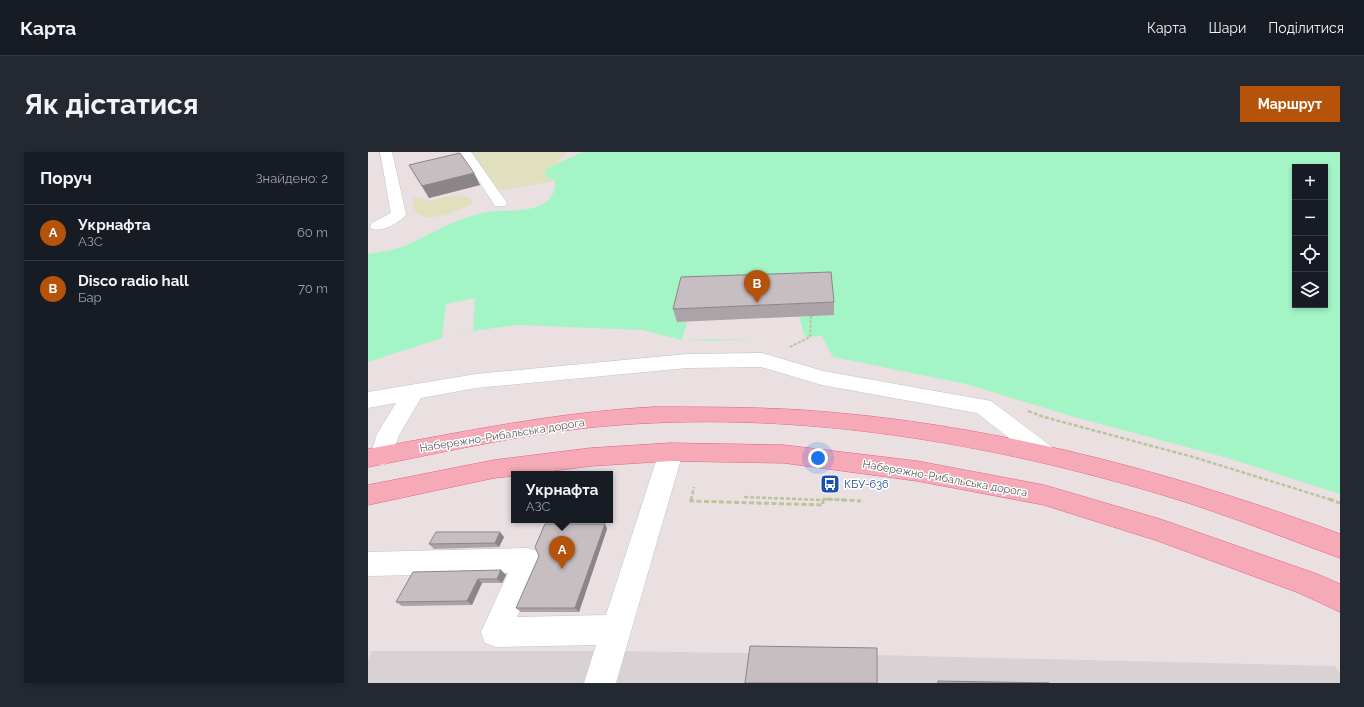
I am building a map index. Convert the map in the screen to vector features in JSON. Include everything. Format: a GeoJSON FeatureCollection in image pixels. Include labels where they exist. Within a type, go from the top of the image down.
{"type":"FeatureCollection","features":[{"type":"Feature","properties":{"kind":"main road","name":"Набережно-Рибальська дорога"},"geometry":{"type":"LineString","coordinates":[[375,457],[491,434],[574,421],[652,415],[734,414],[799,417],[871,424],[1044,453],[1181,490],[1340,546]]}},
{"type":"Feature","properties":{"kind":"main road","name":"Набережно-Рибальська дорога"},"geometry":{"type":"LineString","coordinates":[[368,495],[494,469],[591,457],[671,452],[784,454],[823,458],[917,471],[1044,495],[1160,530],[1306,583],[1340,598]]}},
{"type":"Feature","properties":{"kind":"lane"},"geometry":{"type":"LineString","coordinates":[[377,226],[389,221],[398,214],[386,152]]}},
{"type":"Feature","properties":{"kind":"lane"},"geometry":{"type":"LineString","coordinates":[[464,152],[475,165],[500,203]]}},
{"type":"Feature","properties":{"kind":"lane"},"geometry":{"type":"LineString","coordinates":[[368,400],[476,381],[687,361],[762,360],[822,378],[983,406],[1044,453]]}},
{"type":"Feature","properties":{"kind":"lane"},"geometry":{"type":"LineString","coordinates":[[375,457],[414,392]]}},
{"type":"Feature","properties":{"kind":"lane"},"geometry":{"type":"LineString","coordinates":[[600,683],[671,452]]}},
{"type":"Feature","properties":{"kind":"lane"},"geometry":{"type":"LineString","coordinates":[[368,564],[527,560],[496,632],[617,630]]}},
{"type":"Feature","properties":{"kind":"path"},"geometry":{"type":"LineString","coordinates":[[810,337],[811,316]]}},
{"type":"Feature","properties":{"kind":"path"},"geometry":{"type":"LineString","coordinates":[[1024,409],[1044,417],[1172,449],[1293,486],[1340,503]]}},
{"type":"Feature","properties":{"kind":"path"},"geometry":{"type":"LineString","coordinates":[[694,487],[691,501],[823,504],[823,499]]}},
{"type":"Feature","properties":{"kind":"path"},"geometry":{"type":"LineString","coordinates":[[744,497],[861,501]]}},
{"type":"Feature","properties":{"kind":"shaded area"},"geometry":{"type":"Polygon","coordinates":[[[470,152],[567,152],[558,160],[557,164],[548,168],[547,177],[555,181],[497,189],[470,152]]]}},
{"type":"Feature","properties":{"kind":"shaded area"},"geometry":{"type":"Polygon","coordinates":[[[582,152],[1340,152],[1340,494],[1224,457],[1074,417],[966,384],[833,357],[822,336],[709,341],[682,340],[642,330],[516,325],[474,331],[442,338],[368,362],[368,254],[402,247],[456,221],[477,214],[537,207],[551,197],[554,188],[555,181],[547,177],[545,173],[548,168],[582,152]]]}},
{"type":"Feature","properties":{"kind":"shaded area"},"geometry":{"type":"Polygon","coordinates":[[[456,195],[465,196],[471,199],[472,203],[447,215],[436,217],[426,217],[418,214],[414,208],[414,198],[419,197],[427,201],[456,195]]]}},
{"type":"Feature","properties":{"kind":"shaded area"},"geometry":{"type":"Polygon","coordinates":[[[372,651],[610,651],[876,655],[1335,666],[1340,674],[1340,683],[368,683],[368,659],[372,651]]]}},
{"type":"Feature","properties":{"kind":"pier"},"geometry":{"type":"Polygon","coordinates":[[[684,290],[811,316],[799,317],[805,338],[682,340],[687,322],[677,321],[684,290]]]}},
{"type":"Feature","properties":{"kind":"pier"},"geometry":{"type":"Polygon","coordinates":[[[475,298],[473,331],[442,338],[446,304],[475,298]]]}},
{"type":"Feature","properties":{"kind":"building"},"geometry":{"type":"Polygon","coordinates":[[[460,153],[474,173],[422,186],[409,165],[460,153]]]}},
{"type":"Feature","properties":{"kind":"building"},"geometry":{"type":"Polygon","coordinates":[[[831,272],[834,302],[673,309],[681,277],[831,272]]]}},
{"type":"Feature","properties":{"kind":"building"},"geometry":{"type":"Polygon","coordinates":[[[545,524],[605,524],[575,608],[516,608],[539,556],[535,547],[545,524]]]}},
{"type":"Feature","properties":{"kind":"building"},"geometry":{"type":"Polygon","coordinates":[[[436,532],[500,532],[495,543],[429,544],[436,532]]]}},
{"type":"Feature","properties":{"kind":"building"},"geometry":{"type":"Polygon","coordinates":[[[501,570],[497,579],[478,579],[467,601],[396,602],[413,572],[501,570]]]}},
{"type":"Feature","properties":{"kind":"building"},"geometry":{"type":"Polygon","coordinates":[[[750,646],[877,648],[877,683],[745,683],[750,646]]]}},
{"type":"Feature","properties":{"kind":"building"},"geometry":{"type":"Polygon","coordinates":[[[938,681],[1049,683],[938,683],[938,681]]]}},
{"type":"Feature","properties":{"kind":"place","name":"Disco radio hall"},"geometry":{"type":"Point","coordinates":[757,303]}},
{"type":"Feature","properties":{"kind":"place","name":"КБУ-636"},"geometry":{"type":"Point","coordinates":[830,484]}},
{"type":"Feature","properties":{"kind":"place","name":"Укрнафта"},"geometry":{"type":"Point","coordinates":[562,569]}}]}
